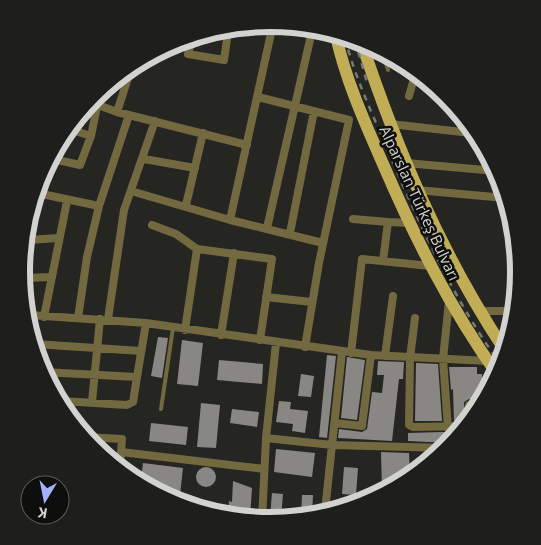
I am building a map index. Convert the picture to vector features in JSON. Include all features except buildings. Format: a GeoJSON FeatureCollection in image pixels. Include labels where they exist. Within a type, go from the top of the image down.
{"type":"FeatureCollection","features":[{"type":"Feature","properties":{"kind":"main road","name":"Alparslan Türkeş Bulvarı"},"geometry":{"type":"LineString","coordinates":[[338,42],[362,116],[409,223],[448,300],[492,367]]}},
{"type":"Feature","properties":{"kind":"main road","name":"Alparslan Türkeş Bulvarı"},"geometry":{"type":"LineString","coordinates":[[364,51],[390,124],[439,236],[480,312],[500,343]]}},
{"type":"Feature","properties":{"kind":"street"},"geometry":{"type":"LineString","coordinates":[[230,220],[271,32]]}},
{"type":"Feature","properties":{"kind":"street"},"geometry":{"type":"LineString","coordinates":[[190,46],[188,54],[224,60],[227,36]]}},
{"type":"Feature","properties":{"kind":"street"},"geometry":{"type":"LineString","coordinates":[[267,228],[293,106],[311,36]]}},
{"type":"Feature","properties":{"kind":"street"},"geometry":{"type":"LineString","coordinates":[[117,112],[128,80]]}},
{"type":"Feature","properties":{"kind":"street"},"geometry":{"type":"LineString","coordinates":[[409,96],[414,80]]}},
{"type":"Feature","properties":{"kind":"street"},"geometry":{"type":"LineString","coordinates":[[258,97],[349,120],[362,116]]}},
{"type":"Feature","properties":{"kind":"street"},"geometry":{"type":"LineString","coordinates":[[98,105],[117,112],[155,120],[247,145]]}},
{"type":"Feature","properties":{"kind":"street"},"geometry":{"type":"LineString","coordinates":[[58,160],[80,166],[90,136],[92,111]]}},
{"type":"Feature","properties":{"kind":"street"},"geometry":{"type":"LineString","coordinates":[[290,233],[314,111]]}},
{"type":"Feature","properties":{"kind":"street"},"geometry":{"type":"LineString","coordinates":[[78,318],[87,257],[99,206],[128,114]]}},
{"type":"Feature","properties":{"kind":"street"},"geometry":{"type":"LineString","coordinates":[[92,402],[98,347],[124,210],[144,159],[155,120]]}},
{"type":"Feature","properties":{"kind":"street"},"geometry":{"type":"LineString","coordinates":[[305,347],[323,243],[349,120]]}},
{"type":"Feature","properties":{"kind":"street"},"geometry":{"type":"LineString","coordinates":[[390,124],[465,132]]}},
{"type":"Feature","properties":{"kind":"street"},"geometry":{"type":"LineString","coordinates":[[76,131],[90,136]]}},
{"type":"Feature","properties":{"kind":"street"},"geometry":{"type":"LineString","coordinates":[[186,205],[203,133]]}},
{"type":"Feature","properties":{"kind":"street"},"geometry":{"type":"LineString","coordinates":[[144,159],[194,168]]}},
{"type":"Feature","properties":{"kind":"street"},"geometry":{"type":"LineString","coordinates":[[406,163],[488,170]]}},
{"type":"Feature","properties":{"kind":"street"},"geometry":{"type":"LineString","coordinates":[[418,190],[499,197]]}},
{"type":"Feature","properties":{"kind":"street"},"geometry":{"type":"LineString","coordinates":[[132,191],[186,205],[230,220],[290,233],[323,243]]}},
{"type":"Feature","properties":{"kind":"street"},"geometry":{"type":"LineString","coordinates":[[43,195],[66,201],[99,206]]}},
{"type":"Feature","properties":{"kind":"street"},"geometry":{"type":"LineString","coordinates":[[44,317],[66,201]]}},
{"type":"Feature","properties":{"kind":"street"},"geometry":{"type":"LineString","coordinates":[[354,219],[409,223]]}},
{"type":"Feature","properties":{"kind":"street"},"geometry":{"type":"LineString","coordinates":[[383,261],[388,222]]}},
{"type":"Feature","properties":{"kind":"street"},"geometry":{"type":"LineString","coordinates":[[152,225],[176,234],[197,249],[272,259],[260,340]]}},
{"type":"Feature","properties":{"kind":"street"},"geometry":{"type":"LineString","coordinates":[[32,240],[58,238]]}},
{"type":"Feature","properties":{"kind":"street"},"geometry":{"type":"LineString","coordinates":[[185,330],[197,249]]}},
{"type":"Feature","properties":{"kind":"street"},"geometry":{"type":"LineString","coordinates":[[221,335],[234,254]]}},
{"type":"Feature","properties":{"kind":"street"},"geometry":{"type":"LineString","coordinates":[[351,352],[362,259],[430,266]]}},
{"type":"Feature","properties":{"kind":"street"},"geometry":{"type":"LineString","coordinates":[[30,278],[52,277]]}},
{"type":"Feature","properties":{"kind":"street"},"geometry":{"type":"LineString","coordinates":[[385,356],[393,296]]}},
{"type":"Feature","properties":{"kind":"street"},"geometry":{"type":"LineString","coordinates":[[266,297],[312,302]]}},
{"type":"Feature","properties":{"kind":"street"},"geometry":{"type":"LineString","coordinates":[[448,300],[443,358],[448,428]]}},
{"type":"Feature","properties":{"kind":"street"},"geometry":{"type":"LineString","coordinates":[[480,312],[508,311]]}},
{"type":"Feature","properties":{"kind":"street"},"geometry":{"type":"LineString","coordinates":[[34,316],[146,323],[371,355],[488,361]]}},
{"type":"Feature","properties":{"kind":"street"},"geometry":{"type":"LineString","coordinates":[[414,318],[410,358],[409,424],[413,427],[454,427]]}},
{"type":"Feature","properties":{"kind":"street"},"geometry":{"type":"LineString","coordinates":[[68,401],[127,405],[133,402],[146,323]]}},
{"type":"Feature","properties":{"kind":"street"},"geometry":{"type":"LineString","coordinates":[[262,512],[266,438],[276,343]]}},
{"type":"Feature","properties":{"kind":"street"},"geometry":{"type":"LineString","coordinates":[[41,344],[141,351]]}},
{"type":"Feature","properties":{"kind":"street"},"geometry":{"type":"LineString","coordinates":[[325,506],[342,352]]}},
{"type":"Feature","properties":{"kind":"street"},"geometry":{"type":"LineString","coordinates":[[335,423],[362,426],[371,355]]}},
{"type":"Feature","properties":{"kind":"street"},"geometry":{"type":"LineString","coordinates":[[52,373],[138,377]]}},
{"type":"Feature","properties":{"kind":"street"},"geometry":{"type":"LineString","coordinates":[[95,438],[122,439],[121,460]]}},
{"type":"Feature","properties":{"kind":"street"},"geometry":{"type":"LineString","coordinates":[[266,438],[332,445],[434,449]]}},
{"type":"Feature","properties":{"kind":"street"},"geometry":{"type":"LineString","coordinates":[[122,452],[264,469]]}},
{"type":"Feature","properties":{"kind":"lane"},"geometry":{"type":"LineString","coordinates":[[385,61],[388,70]]}},
{"type":"Feature","properties":{"kind":"lane"},"geometry":{"type":"LineString","coordinates":[[161,409],[173,328]]}},
{"type":"Feature","properties":{"kind":"railway"},"geometry":{"type":"LineString","coordinates":[[347,45],[365,96],[426,235],[453,289],[496,357]]}},
{"type":"Feature","properties":{"kind":"railway"},"geometry":{"type":"LineString","coordinates":[[357,48],[368,86]]}}]}
